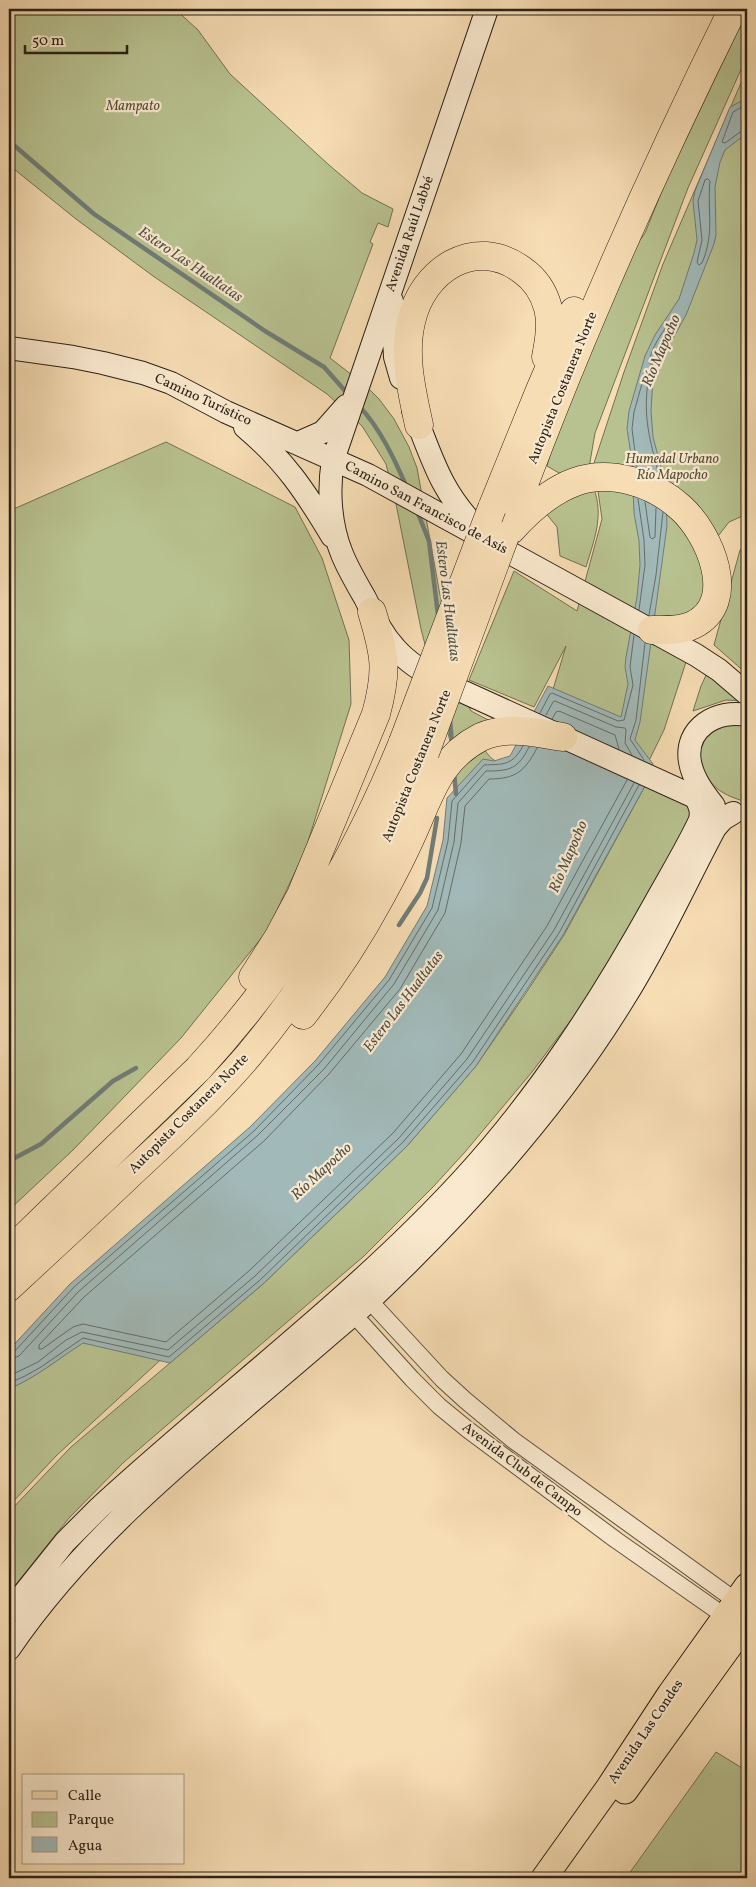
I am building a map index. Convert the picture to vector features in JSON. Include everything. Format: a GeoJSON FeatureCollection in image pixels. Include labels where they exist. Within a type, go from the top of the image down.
{"type":"FeatureCollection","features":[{"type":"Feature","properties":{"kind":"highway","name":"Autopista Costanera Norte"},"geometry":{"type":"LineString","coordinates":[[501,525],[540,390],[639,163],[713,9]]}},
{"type":"Feature","properties":{"kind":"highway","name":"Autopista Costanera Norte"},"geometry":{"type":"LineString","coordinates":[[9,1288],[188,1120],[248,1056],[302,986],[369,877],[404,804],[414,748],[501,525],[638,208],[733,9]]}},
{"type":"Feature","properties":{"kind":"highway"},"geometry":{"type":"LineString","coordinates":[[419,425],[408,353],[408,334],[413,313],[422,292],[431,280],[443,269],[466,258],[491,257],[509,262],[526,273],[541,291],[548,307],[550,323],[540,390]]}},
{"type":"Feature","properties":{"kind":"highway"},"geometry":{"type":"LineString","coordinates":[[501,525],[560,489],[589,479],[619,479],[643,485],[661,493],[681,508],[700,531],[711,554],[717,584],[713,606],[700,621],[685,628],[652,630]]}},
{"type":"Feature","properties":{"kind":"highway"},"geometry":{"type":"LineString","coordinates":[[129,1138],[255,974],[286,924],[313,870],[359,758],[382,695],[384,653],[372,612]]}},
{"type":"Feature","properties":{"kind":"highway"},"geometry":{"type":"LineString","coordinates":[[146,1159],[211,1111],[233,1092],[270,1054],[308,1008],[346,957],[363,929],[398,864],[429,793],[449,760],[482,737],[493,733],[511,730],[563,738]]}},
{"type":"Feature","properties":{"kind":"highway","name":"Autopista Costanera Norte"},"geometry":{"type":"LineString","coordinates":[[9,1252],[186,1082],[223,1042],[270,984],[334,887],[384,787],[414,748]]}},
{"type":"Feature","properties":{"kind":"main road","name":"Avenida Raúl Labbé"},"geometry":{"type":"LineString","coordinates":[[333,460],[340,424],[355,393],[487,9]]}},
{"type":"Feature","properties":{"kind":"main road"},"geometry":{"type":"LineString","coordinates":[[391,290],[395,357],[436,469],[446,490],[462,511],[501,525]]}},
{"type":"Feature","properties":{"kind":"main road","name":"Camino Turístico"},"geometry":{"type":"LineString","coordinates":[[9,348],[73,357],[143,373],[186,390],[226,412],[333,460]]}},
{"type":"Feature","properties":{"kind":"main road"},"geometry":{"type":"LineString","coordinates":[[226,412],[268,448],[293,475],[342,554]]}},
{"type":"Feature","properties":{"kind":"main road"},"geometry":{"type":"LineString","coordinates":[[298,443],[340,424]]}},
{"type":"Feature","properties":{"kind":"main road","name":"Camino San Francisco de Asís"},"geometry":{"type":"LineString","coordinates":[[722,809],[444,683],[415,666],[394,647],[378,624],[342,554],[335,528],[331,501],[330,486],[333,460],[368,475],[456,523],[501,525],[569,584],[690,652],[719,670],[747,694]]}},
{"type":"Feature","properties":{"kind":"main road"},"geometry":{"type":"LineString","coordinates":[[9,1612],[65,1542],[99,1508],[354,1304],[427,1243],[483,1184],[518,1143],[573,1073],[623,1001],[648,960],[715,828],[724,819],[722,809],[704,793],[692,771],[690,744],[698,729],[713,718],[731,714],[747,715]]}},
{"type":"Feature","properties":{"kind":"main road"},"geometry":{"type":"LineString","coordinates":[[9,1649],[45,1600],[106,1530],[354,1304],[394,1248],[464,1178],[521,1109],[580,1029],[612,979],[698,825],[702,813],[700,806],[722,809]]}},
{"type":"Feature","properties":{"kind":"main road","name":"Avenida Las Condes"},"geometry":{"type":"LineString","coordinates":[[544,1878],[609,1787],[670,1694],[739,1607]]}},
{"type":"Feature","properties":{"kind":"main road","name":"Avenida Las Condes"},"geometry":{"type":"LineString","coordinates":[[562,1878],[739,1607]]}},
{"type":"Feature","properties":{"kind":"street","name":"Avenida Club de Campo"},"geometry":{"type":"LineString","coordinates":[[354,1304],[427,1363],[465,1400],[513,1440],[628,1523],[739,1607]]}},
{"type":"Feature","properties":{"kind":"street","name":"Avenida Club de Campo"},"geometry":{"type":"LineString","coordinates":[[354,1304],[412,1379],[440,1406],[501,1456],[616,1540],[739,1607]]}},
{"type":"Feature","properties":{"kind":"street"},"geometry":{"type":"LineString","coordinates":[[412,1379],[427,1363]]}},
{"type":"Feature","properties":{"kind":"street"},"geometry":{"type":"LineString","coordinates":[[501,1456],[513,1440]]}},
{"type":"Feature","properties":{"kind":"street"},"geometry":{"type":"LineString","coordinates":[[616,1540],[628,1523]]}},
{"type":"Feature","properties":{"kind":"green space","name":"Humedal Urbano Río Mapocho"},"geometry":{"type":"Polygon","coordinates":[[[9,9],[175,9],[198,30],[230,74],[329,165],[362,193],[393,209],[388,227],[378,223],[370,242],[373,244],[330,358],[365,385],[379,399],[394,419],[409,447],[417,468],[440,595],[462,692],[471,711],[494,723],[484,749],[495,761],[506,764],[511,764],[549,703],[566,646],[534,707],[469,680],[514,571],[577,611],[602,519],[594,463],[663,264],[747,69],[747,514],[729,522],[715,540],[696,631],[664,730],[636,787],[168,1353],[57,1455],[9,1506],[9,1350],[266,1123],[403,961],[438,894],[458,801],[453,751],[442,759],[450,741],[421,629],[386,464],[362,426],[327,394],[153,276],[76,219],[9,165],[9,9]]]}},
{"type":"Feature","properties":{"kind":"green space"},"geometry":{"type":"Polygon","coordinates":[[[747,12],[747,56],[688,188],[595,433],[589,468],[559,473],[547,466],[563,409],[620,268],[645,233],[666,181],[747,12]]]}},
{"type":"Feature","properties":{"kind":"green space"},"geometry":{"type":"Polygon","coordinates":[[[166,442],[295,507],[322,558],[349,640],[351,704],[305,851],[267,931],[181,1038],[73,1150],[9,1210],[9,511],[166,442]]]}},
{"type":"Feature","properties":{"kind":"green space"},"geometry":{"type":"Polygon","coordinates":[[[594,489],[598,509],[597,528],[586,567],[560,556],[557,527],[545,512],[558,502],[594,489]]]}},
{"type":"Feature","properties":{"kind":"green space"},"geometry":{"type":"Polygon","coordinates":[[[747,545],[747,674],[714,645],[740,550],[747,545]]]}},
{"type":"Feature","properties":{"kind":"green space"},"geometry":{"type":"Polygon","coordinates":[[[708,671],[745,701],[726,700],[693,711],[708,671]]]}},
{"type":"Feature","properties":{"kind":"green space"},"geometry":{"type":"Polygon","coordinates":[[[722,723],[747,724],[747,803],[722,792],[710,781],[702,766],[699,749],[701,741],[706,734],[722,723]]]}},
{"type":"Feature","properties":{"kind":"green space"},"geometry":{"type":"Polygon","coordinates":[[[645,786],[683,800],[692,812],[655,885],[589,996],[532,1072],[465,1152],[364,1256],[124,1462],[69,1518],[9,1593],[9,1512],[71,1447],[263,1284],[407,1146],[476,1066],[524,996],[564,935],[645,786]]]}},
{"type":"Feature","properties":{"kind":"green space"},"geometry":{"type":"Polygon","coordinates":[[[716,1752],[747,1771],[747,1878],[626,1878],[716,1752]]]}},
{"type":"Feature","properties":{"kind":"water","name":"Humedal Urbano Río Mapocho"},"geometry":{"type":"Polygon","coordinates":[[[747,98],[747,133],[725,150],[720,162],[715,187],[716,235],[714,244],[686,315],[658,365],[653,379],[651,411],[653,437],[666,486],[667,526],[640,722],[635,740],[653,764],[645,786],[563,935],[476,1066],[407,1146],[263,1284],[170,1363],[83,1343],[38,1373],[9,1389],[9,1350],[70,1284],[250,1127],[315,1061],[385,977],[427,906],[443,840],[447,798],[483,759],[494,761],[510,756],[548,686],[621,717],[628,684],[625,667],[626,657],[637,597],[640,565],[639,541],[634,513],[632,461],[627,429],[629,411],[645,356],[655,335],[679,299],[694,253],[697,240],[693,201],[695,191],[730,107],[747,98]]]}},
{"type":"Feature","properties":{"kind":"waterway","name":"Estero Las Hualtatas"},"geometry":{"type":"LineString","coordinates":[[9,141],[94,214],[265,331],[324,367],[347,393]]}},
{"type":"Feature","properties":{"kind":"waterway","name":"Estero Las Hualtatas"},"geometry":{"type":"LineString","coordinates":[[359,406],[380,434],[407,488]]}},
{"type":"Feature","properties":{"kind":"waterway","name":"Estero Las Hualtatas"},"geometry":{"type":"LineString","coordinates":[[417,511],[429,541],[438,615]]}},
{"type":"Feature","properties":{"kind":"waterway","name":"Estero Las Hualtatas"},"geometry":{"type":"LineString","coordinates":[[450,720],[452,744]]}},
{"type":"Feature","properties":{"kind":"waterway","name":"Estero Las Hualtatas"},"geometry":{"type":"LineString","coordinates":[[454,772],[456,794]]}},
{"type":"Feature","properties":{"kind":"waterway"},"geometry":{"type":"LineString","coordinates":[[399,925],[420,893],[427,878],[437,818]]}},
{"type":"Feature","properties":{"kind":"waterway"},"geometry":{"type":"LineString","coordinates":[[9,1161],[41,1144],[113,1081],[136,1068]]}},
{"type":"Feature","properties":{"kind":"park label","name":"Mampato"},"geometry":{"type":"Point","coordinates":[133,106]}},
{"type":"Feature","properties":{"kind":"water label","name":"Río Mapocho"},"geometry":{"type":"Point","coordinates":[662,351]}},
{"type":"Feature","properties":{"kind":"water label","name":"Río Mapocho"},"geometry":{"type":"Point","coordinates":[569,857]}},
{"type":"Feature","properties":{"kind":"water label","name":"Río Mapocho"},"geometry":{"type":"Point","coordinates":[322,1172]}}]}
